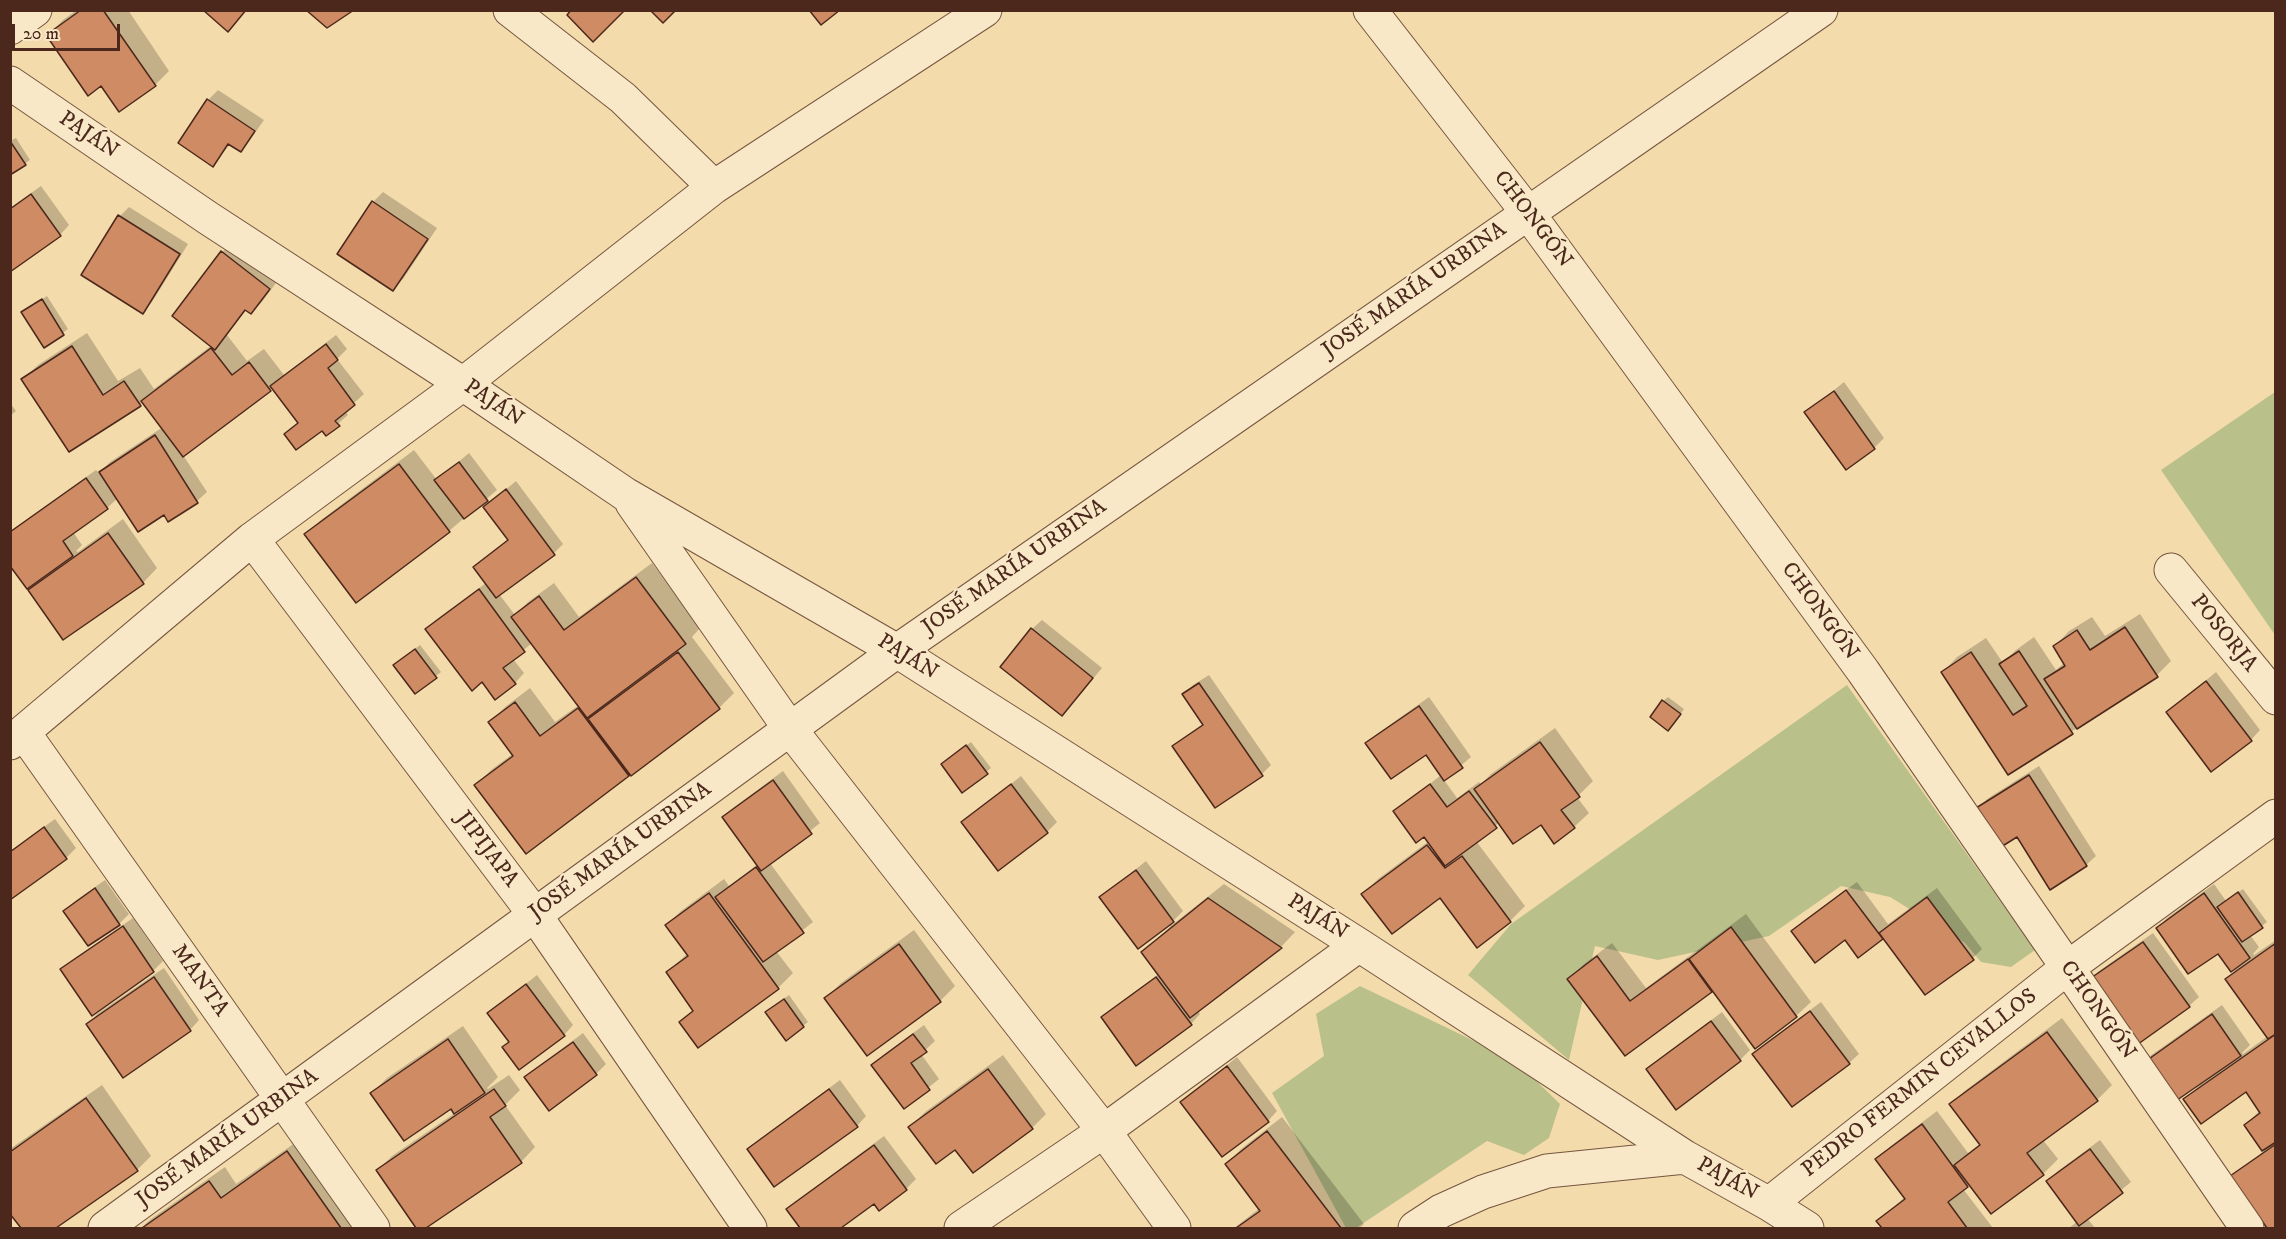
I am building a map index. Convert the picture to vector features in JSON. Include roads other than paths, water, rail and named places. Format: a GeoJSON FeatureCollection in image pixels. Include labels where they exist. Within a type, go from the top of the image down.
{"type":"FeatureCollection","features":[{"type":"Feature","properties":{"kind":"street"},"geometry":{"type":"LineString","coordinates":[[10,28],[35,10]]}},
{"type":"Feature","properties":{"kind":"street"},"geometry":{"type":"LineString","coordinates":[[510,10],[622,98],[714,187]]}},
{"type":"Feature","properties":{"kind":"street","name":"CHONGÓN"},"geometry":{"type":"LineString","coordinates":[[1370,10],[1528,213],[1863,671],[2247,1228]]}},
{"type":"Feature","properties":{"kind":"street","name":"JOSÉ MARÍA URBINA"},"geometry":{"type":"LineString","coordinates":[[105,1228],[897,651],[1821,10]]}},
{"type":"Feature","properties":{"kind":"street"},"geometry":{"type":"LineString","coordinates":[[17,738],[252,539],[463,384],[714,187],[972,14]]}},
{"type":"Feature","properties":{"kind":"street","name":"PAJÁN"},"geometry":{"type":"LineString","coordinates":[[10,83],[208,218],[463,384],[625,494],[897,651],[1359,945],[1685,1157],[1769,1204],[1806,1228]]}},
{"type":"Feature","properties":{"kind":"street"},"geometry":{"type":"LineString","coordinates":[[625,494],[790,729],[1104,1131],[1174,1228]]}},
{"type":"Feature","properties":{"kind":"street","name":"JIPIJAPA"},"geometry":{"type":"LineString","coordinates":[[252,539],[535,915],[750,1228]]}},
{"type":"Feature","properties":{"kind":"street","name":"POSORJA"},"geometry":{"type":"LineString","coordinates":[[2171,570],[2276,698]]}},
{"type":"Feature","properties":{"kind":"street","name":"MANTA"},"geometry":{"type":"LineString","coordinates":[[17,738],[282,1099],[373,1228]]}},
{"type":"Feature","properties":{"kind":"street","name":"PEDRO FERMIN CEVALLOS"},"geometry":{"type":"LineString","coordinates":[[1769,1204],[2067,968],[2276,816]]}},
{"type":"Feature","properties":{"kind":"street"},"geometry":{"type":"LineString","coordinates":[[961,1228],[1104,1131],[1359,945]]}},
{"type":"Feature","properties":{"kind":"street"},"geometry":{"type":"LineString","coordinates":[[1415,1228],[1441,1210],[1483,1192],[1547,1171],[1685,1157]]}}]}
